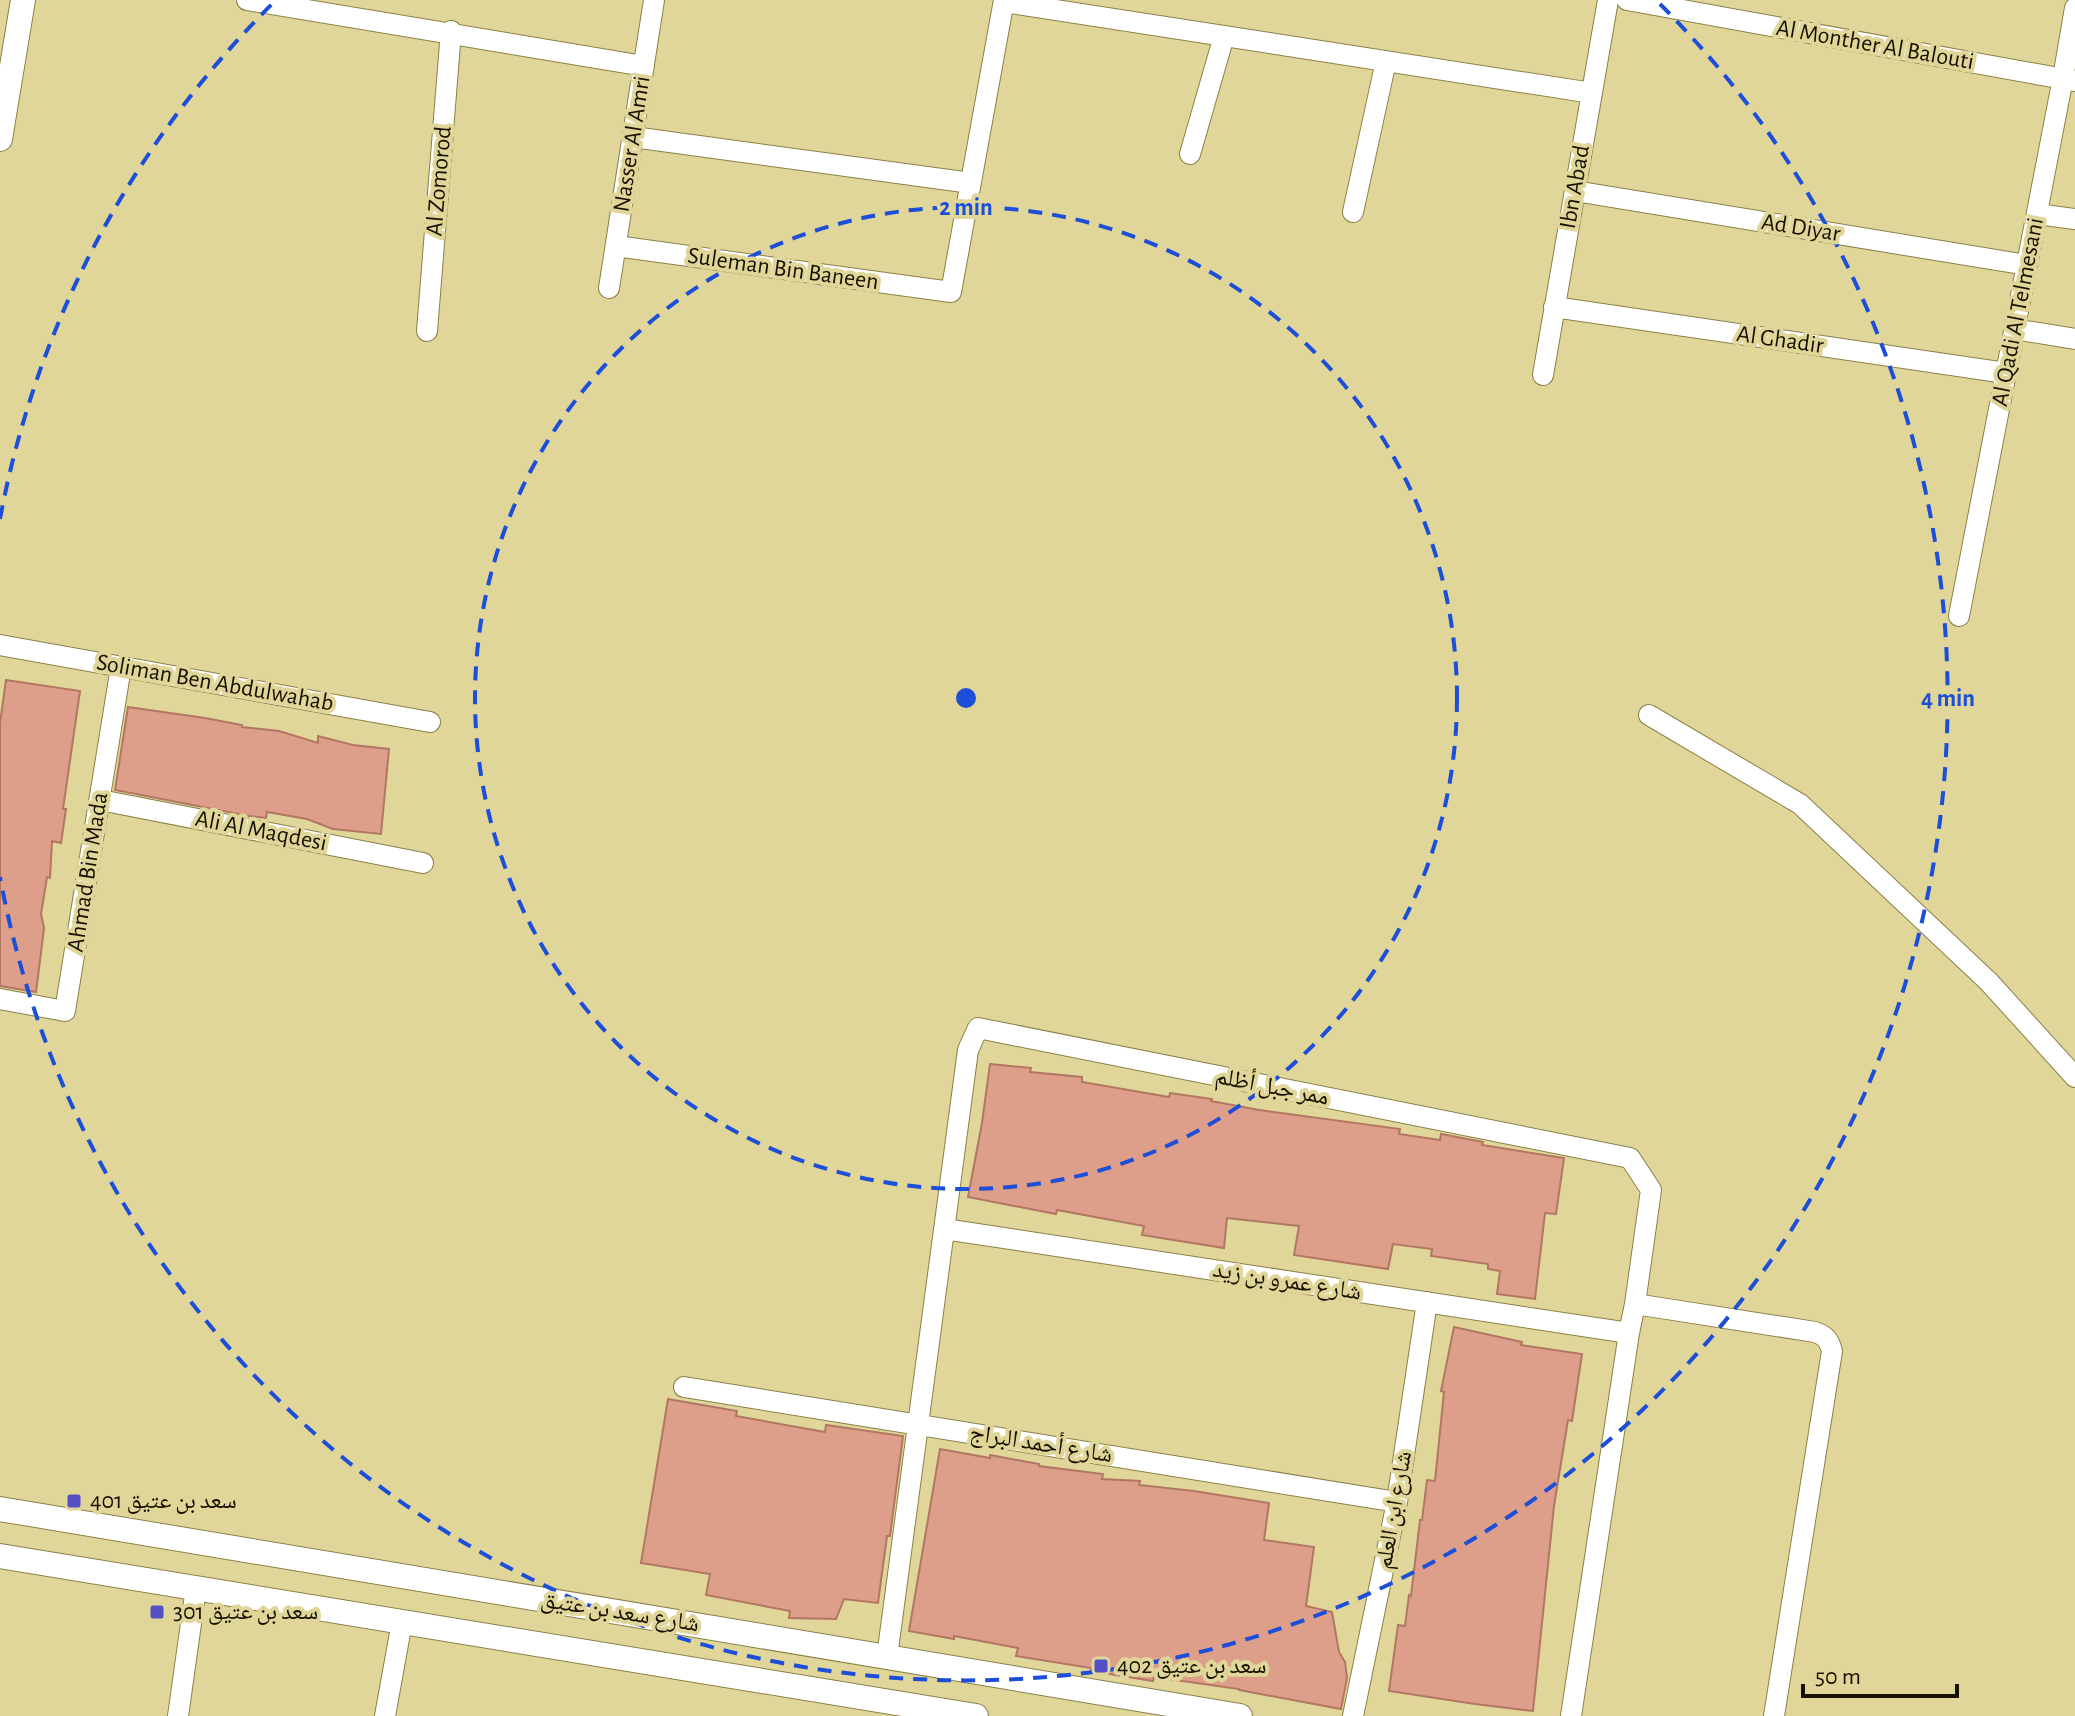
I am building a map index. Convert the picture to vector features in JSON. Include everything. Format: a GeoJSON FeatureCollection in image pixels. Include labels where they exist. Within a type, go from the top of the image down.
{"type":"FeatureCollection","features":[{"type":"Feature","properties":{"kind":"street"},"geometry":{"type":"LineString","coordinates":[[0,139],[23,0]]}},
{"type":"Feature","properties":{"kind":"street"},"geometry":{"type":"LineString","coordinates":[[247,0],[644,66]]}},
{"type":"Feature","properties":{"kind":"street","name":"Nasser Al Amri"},"geometry":{"type":"LineString","coordinates":[[609,288],[654,0]]}},
{"type":"Feature","properties":{"kind":"street","name":"Ibn Abad"},"geometry":{"type":"LineString","coordinates":[[1543,375],[1608,0]]}},
{"type":"Feature","properties":{"kind":"street","name":"Al Monther Al Balouti"},"geometry":{"type":"LineString","coordinates":[[1627,0],[2069,80]]}},
{"type":"Feature","properties":{"kind":"street"},"geometry":{"type":"LineString","coordinates":[[633,137],[971,183],[1004,1],[1592,93]]}},
{"type":"Feature","properties":{"kind":"street","name":"Al Qadi Al Telmesani"},"geometry":{"type":"LineString","coordinates":[[1959,616],[2037,214],[2069,80],[2075,8]]}},
{"type":"Feature","properties":{"kind":"street","name":"Al Zomorod"},"geometry":{"type":"LineString","coordinates":[[427,331],[451,32]]}},
{"type":"Feature","properties":{"kind":"street"},"geometry":{"type":"LineString","coordinates":[[1190,154],[1224,36]]}},
{"type":"Feature","properties":{"kind":"street"},"geometry":{"type":"LineString","coordinates":[[1353,212],[1386,61]]}},
{"type":"Feature","properties":{"kind":"street","name":"Suleman Bin Baneen"},"geometry":{"type":"LineString","coordinates":[[616,246],[951,292],[971,183]]}},
{"type":"Feature","properties":{"kind":"street","name":"Ad Diyar"},"geometry":{"type":"LineString","coordinates":[[1575,191],[2027,265]]}},
{"type":"Feature","properties":{"kind":"street"},"geometry":{"type":"LineString","coordinates":[[2037,214],[2075,219]]}},
{"type":"Feature","properties":{"kind":"street","name":"Al Ghadir"},"geometry":{"type":"LineString","coordinates":[[1554,307],[2006,373]]}},
{"type":"Feature","properties":{"kind":"street"},"geometry":{"type":"LineString","coordinates":[[2014,329],[2075,339]]}},
{"type":"Feature","properties":{"kind":"street","name":"Soliman Ben Abdulwahab"},"geometry":{"type":"LineString","coordinates":[[0,645],[430,722]]}},
{"type":"Feature","properties":{"kind":"street","name":"Ahmad Bin Mada"},"geometry":{"type":"LineString","coordinates":[[0,999],[65,1011],[121,667]]}},
{"type":"Feature","properties":{"kind":"street"},"geometry":{"type":"LineString","coordinates":[[1649,715],[1800,804],[1989,982],[2075,1077]]}},
{"type":"Feature","properties":{"kind":"street","name":"Ali Al Maqdesi"},"geometry":{"type":"LineString","coordinates":[[100,800],[423,863]]}},
{"type":"Feature","properties":{"kind":"street","name":"ممر جبل أظلم"},"geometry":{"type":"LineString","coordinates":[[887,1657],[968,1050],[978,1028],[1630,1158],[1651,1190],[1571,1716]]}},
{"type":"Feature","properties":{"kind":"street","name":"شارع عمرو بن زيد"},"geometry":{"type":"LineString","coordinates":[[944,1229],[1629,1333]]}},
{"type":"Feature","properties":{"kind":"street","name":"شارع ابن العلم"},"geometry":{"type":"LineString","coordinates":[[1353,1716],[1397,1502],[1427,1302]]}},
{"type":"Feature","properties":{"kind":"street"},"geometry":{"type":"LineString","coordinates":[[1635,1304],[1815,1332],[1830,1341],[1832,1351],[1774,1716]]}},
{"type":"Feature","properties":{"kind":"street","name":"شارع أحمد البراج"},"geometry":{"type":"LineString","coordinates":[[684,1387],[1397,1502]]}},
{"type":"Feature","properties":{"kind":"street","name":"شارع سعد بن عتيق"},"geometry":{"type":"LineString","coordinates":[[0,1509],[1240,1716]]}},
{"type":"Feature","properties":{"kind":"street","name":"شارع سعد بن عتيق"},"geometry":{"type":"LineString","coordinates":[[0,1556],[402,1622],[876,1708],[976,1716]]}},
{"type":"Feature","properties":{"kind":"street"},"geometry":{"type":"LineString","coordinates":[[178,1716],[196,1588]]}},
{"type":"Feature","properties":{"kind":"street"},"geometry":{"type":"LineString","coordinates":[[385,1716],[402,1622]]}},
{"type":"Feature","properties":{"kind":"building"},"geometry":{"type":"Polygon","coordinates":[[[6,680],[80,691],[61,843],[52,841],[50,878],[47,877],[41,914],[44,928],[36,992],[0,986],[0,723],[6,680]]]}},
{"type":"Feature","properties":{"kind":"building"},"geometry":{"type":"Polygon","coordinates":[[[128,707],[279,731],[318,743],[318,736],[353,745],[389,749],[381,834],[333,829],[307,819],[267,812],[266,818],[249,816],[115,790],[128,707]]]}},
{"type":"Feature","properties":{"kind":"building"},"geometry":{"type":"Polygon","coordinates":[[[990,1064],[1082,1077],[1082,1082],[1169,1097],[1170,1093],[1259,1110],[1400,1129],[1399,1134],[1440,1140],[1441,1134],[1483,1142],[1482,1145],[1564,1158],[1556,1214],[1545,1213],[1535,1299],[1497,1294],[1500,1271],[1488,1269],[1488,1264],[1431,1256],[1432,1249],[1393,1244],[1388,1269],[1294,1255],[1299,1226],[1227,1218],[1224,1248],[1142,1235],[1144,1226],[1057,1210],[1056,1214],[968,1197],[990,1064]]]}},
{"type":"Feature","properties":{"kind":"building"},"geometry":{"type":"Polygon","coordinates":[[[1454,1327],[1522,1342],[1521,1345],[1582,1354],[1554,1506],[1533,1711],[1389,1691],[1398,1625],[1405,1626],[1411,1596],[1427,1480],[1435,1481],[1444,1392],[1441,1391],[1454,1327]]]}},
{"type":"Feature","properties":{"kind":"building"},"geometry":{"type":"Polygon","coordinates":[[[668,1399],[737,1411],[736,1416],[825,1432],[826,1425],[903,1436],[878,1603],[844,1599],[836,1619],[789,1618],[790,1611],[706,1595],[710,1574],[641,1563],[668,1399]]]}},
{"type":"Feature","properties":{"kind":"building"},"geometry":{"type":"Polygon","coordinates":[[[940,1449],[1103,1474],[1102,1479],[1140,1481],[1139,1485],[1269,1503],[1264,1540],[1314,1547],[1306,1606],[1332,1612],[1347,1678],[1341,1709],[1239,1689],[1154,1677],[1153,1681],[1091,1671],[1091,1668],[1016,1656],[1018,1648],[909,1631],[940,1449]]]}},
{"type":"Feature","properties":{"kind":"place","name":"سعد بن عتيق 401"},"geometry":{"type":"Point","coordinates":[74,1501]}},
{"type":"Feature","properties":{"kind":"place","name":"سعد بن عتيق 301"},"geometry":{"type":"Point","coordinates":[157,1612]}},
{"type":"Feature","properties":{"kind":"place","name":"سعد بن عتيق 402"},"geometry":{"type":"Point","coordinates":[1101,1666]}}]}
